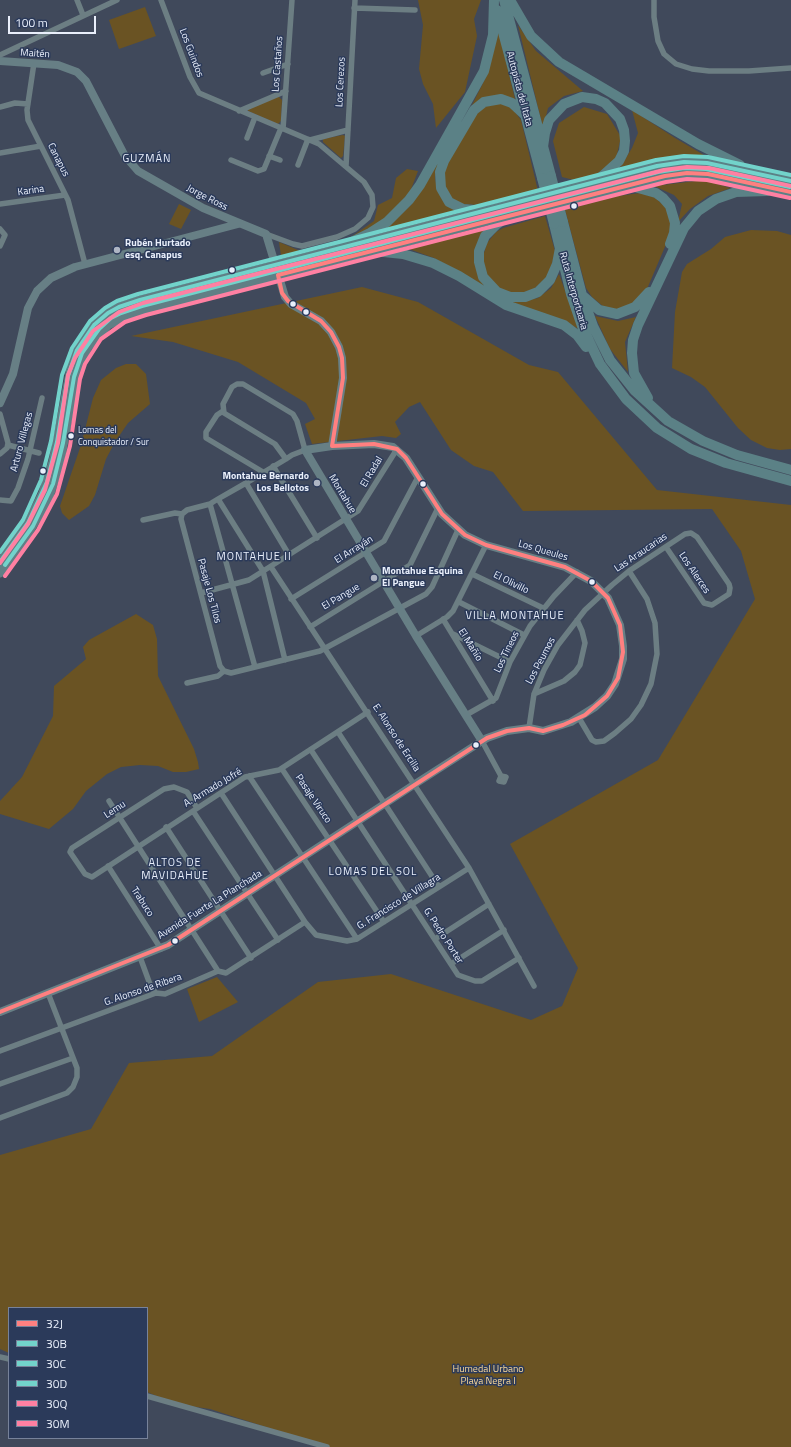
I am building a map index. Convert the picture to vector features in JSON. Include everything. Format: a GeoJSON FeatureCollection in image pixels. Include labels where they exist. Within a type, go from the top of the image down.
{"type":"FeatureCollection","features":[{"type":"Feature","properties":{"kind":"highway","name":"Autopista del Itata"},"geometry":{"type":"LineString","coordinates":[[494,0],[526,116],[546,177]]}},
{"type":"Feature","properties":{"kind":"highway"},"geometry":{"type":"LineString","coordinates":[[335,250],[370,233],[387,222],[406,204],[420,185],[484,71],[493,35],[494,0]]}},
{"type":"Feature","properties":{"kind":"highway","name":"Autopista del Itata"},"geometry":{"type":"LineString","coordinates":[[504,0],[543,147],[546,177]]}},
{"type":"Feature","properties":{"kind":"highway"},"geometry":{"type":"LineString","coordinates":[[510,0],[531,36],[546,52],[567,68],[698,144],[758,173]]}},
{"type":"Feature","properties":{"kind":"highway"},"geometry":{"type":"LineString","coordinates":[[543,147],[545,133],[550,120],[564,104],[582,97],[596,99],[606,103],[617,114],[622,125],[625,136],[625,146],[622,156],[615,165],[605,175],[592,183]]}},
{"type":"Feature","properties":{"kind":"highway"},"geometry":{"type":"LineString","coordinates":[[526,116],[512,103],[504,100],[493,99],[484,102],[471,114],[442,164],[439,184],[442,192],[450,202],[463,209],[485,210],[658,166],[684,162],[717,164],[791,181]]}},
{"type":"Feature","properties":{"kind":"highway"},"geometry":{"type":"LineString","coordinates":[[560,248],[553,276],[538,292],[525,297],[515,298],[497,292],[486,281],[478,262],[482,240],[488,232],[509,216],[665,176],[697,173],[728,177],[790,192]]}},
{"type":"Feature","properties":{"kind":"highway"},"geometry":{"type":"LineString","coordinates":[[546,177],[558,223]]}},
{"type":"Feature","properties":{"kind":"highway"},"geometry":{"type":"LineString","coordinates":[[582,295],[595,307],[608,313],[622,313],[635,307],[649,292],[672,238],[674,218],[667,202],[652,191],[639,187],[624,186]]}},
{"type":"Feature","properties":{"kind":"highway"},"geometry":{"type":"LineString","coordinates":[[668,421],[650,401],[637,379],[633,367],[632,347],[638,325],[684,228],[698,211],[709,202],[722,196],[751,190],[790,192]]}},
{"type":"Feature","properties":{"kind":"highway","name":"Ruta Interportuaria"},"geometry":{"type":"LineString","coordinates":[[558,223],[560,248],[576,309],[587,339],[600,364],[618,390],[635,409],[675,440],[716,459],[791,481]]}},
{"type":"Feature","properties":{"kind":"highway","name":"Ruta Interportuaria"},"geometry":{"type":"LineString","coordinates":[[558,223],[598,337],[618,370],[644,400],[668,421],[697,438],[720,448],[791,470]]}},
{"type":"Feature","properties":{"kind":"highway"},"geometry":{"type":"LineString","coordinates":[[374,251],[403,254],[433,263],[506,305],[559,323],[577,335],[600,364]]}},
{"type":"Feature","properties":{"kind":"main road"},"geometry":{"type":"LineString","coordinates":[[0,562],[28,522],[43,493],[53,462],[72,363],[81,343],[94,325],[108,313],[132,302],[485,210]]}},
{"type":"Feature","properties":{"kind":"main road"},"geometry":{"type":"LineString","coordinates":[[0,573],[33,527],[51,492],[64,444],[76,373],[84,353],[97,335],[115,321],[136,312],[509,216]]}},
{"type":"Feature","properties":{"kind":"street"},"geometry":{"type":"LineString","coordinates":[[77,0],[83,14]]}},
{"type":"Feature","properties":{"kind":"street"},"geometry":{"type":"LineString","coordinates":[[0,55],[83,14],[117,0]]}},
{"type":"Feature","properties":{"kind":"street","name":"Los Guindos"},"geometry":{"type":"LineString","coordinates":[[161,0],[194,88],[200,93],[309,139],[328,151],[367,185],[373,198]]}},
{"type":"Feature","properties":{"kind":"street","name":"Los Castaños"},"geometry":{"type":"LineString","coordinates":[[231,160],[258,170],[264,169],[282,128],[292,0]]}},
{"type":"Feature","properties":{"kind":"street","name":"Los Cerezos"},"geometry":{"type":"LineString","coordinates":[[346,166],[354,0]]}},
{"type":"Feature","properties":{"kind":"street"},"geometry":{"type":"LineString","coordinates":[[654,0],[654,17],[658,41],[664,54],[676,64],[692,69],[709,71],[749,71],[791,68]]}},
{"type":"Feature","properties":{"kind":"street"},"geometry":{"type":"LineString","coordinates":[[354,8],[415,10]]}},
{"type":"Feature","properties":{"kind":"street","name":"Maitén"},"geometry":{"type":"LineString","coordinates":[[0,61],[34,63],[68,68]]}},
{"type":"Feature","properties":{"kind":"street","name":"Canapus"},"geometry":{"type":"LineString","coordinates":[[34,63],[28,104],[28,120],[65,194],[70,207],[85,264]]}},
{"type":"Feature","properties":{"kind":"street"},"geometry":{"type":"LineString","coordinates":[[263,73],[288,64]]}},
{"type":"Feature","properties":{"kind":"street","name":"Jorge Ross"},"geometry":{"type":"LineString","coordinates":[[68,68],[81,74],[86,80],[125,156],[133,166],[143,174],[192,203],[238,224],[302,246],[337,237],[355,229],[365,222],[372,211],[373,198]]}},
{"type":"Feature","properties":{"kind":"street"},"geometry":{"type":"LineString","coordinates":[[239,110],[286,91]]}},
{"type":"Feature","properties":{"kind":"street"},"geometry":{"type":"LineString","coordinates":[[0,107],[15,103],[28,104]]}},
{"type":"Feature","properties":{"kind":"street"},"geometry":{"type":"LineString","coordinates":[[247,138],[256,117]]}},
{"type":"Feature","properties":{"kind":"street"},"geometry":{"type":"LineString","coordinates":[[298,165],[309,139],[348,130]]}},
{"type":"Feature","properties":{"kind":"street"},"geometry":{"type":"LineString","coordinates":[[0,154],[41,146]]}},
{"type":"Feature","properties":{"kind":"street"},"geometry":{"type":"LineString","coordinates":[[269,156],[280,160]]}},
{"type":"Feature","properties":{"kind":"street","name":"Karina"},"geometry":{"type":"LineString","coordinates":[[0,204],[65,194]]}},
{"type":"Feature","properties":{"kind":"street"},"geometry":{"type":"LineString","coordinates":[[0,403],[11,379],[26,314],[37,291],[57,274],[85,264],[238,224]]}},
{"type":"Feature","properties":{"kind":"street"},"geometry":{"type":"LineString","coordinates":[[0,229],[5,235],[0,246]]}},
{"type":"Feature","properties":{"kind":"street"},"geometry":{"type":"LineString","coordinates":[[266,234],[282,293],[288,301],[321,321],[331,332],[340,347],[343,365],[343,378],[332,446]]}},
{"type":"Feature","properties":{"kind":"street"},"geometry":{"type":"LineString","coordinates":[[286,459],[275,444],[228,417],[223,411],[223,404],[232,387],[237,384],[243,384],[295,416],[305,450]]}},
{"type":"Feature","properties":{"kind":"street","name":"Arturo Villegas"},"geometry":{"type":"LineString","coordinates":[[0,500],[7,502],[13,498],[30,451],[42,398]]}},
{"type":"Feature","properties":{"kind":"street"},"geometry":{"type":"LineString","coordinates":[[223,411],[217,415],[206,432],[206,438],[263,472]]}},
{"type":"Feature","properties":{"kind":"street"},"geometry":{"type":"LineString","coordinates":[[0,414],[8,446]]}},
{"type":"Feature","properties":{"kind":"street"},"geometry":{"type":"LineString","coordinates":[[143,520],[175,513],[182,514],[187,510],[210,504],[273,466],[305,450],[332,446],[374,444],[397,449]]}},
{"type":"Feature","properties":{"kind":"street"},"geometry":{"type":"LineString","coordinates":[[8,446],[39,453]]}},
{"type":"Feature","properties":{"kind":"street"},"geometry":{"type":"LineString","coordinates":[[0,454],[8,446]]}},
{"type":"Feature","properties":{"kind":"street","name":"Los Queules"},"geometry":{"type":"LineString","coordinates":[[397,449],[406,458],[438,508],[458,530],[472,539],[486,545],[577,572],[591,581],[603,592],[614,610],[620,625],[623,646],[622,665],[618,678],[609,692],[595,707],[579,718],[543,730],[529,728],[500,733],[482,741],[415,784]]}},
{"type":"Feature","properties":{"kind":"street","name":"El Radal"},"geometry":{"type":"LineString","coordinates":[[200,593],[249,580],[346,520],[360,509],[397,449]]}},
{"type":"Feature","properties":{"kind":"street","name":"Montahue"},"geometry":{"type":"LineString","coordinates":[[305,450],[383,582],[482,741]]}},
{"type":"Feature","properties":{"kind":"street"},"geometry":{"type":"LineString","coordinates":[[273,466],[317,538]]}},
{"type":"Feature","properties":{"kind":"street","name":"El Arrayán"},"geometry":{"type":"LineString","coordinates":[[291,599],[386,539],[418,477]]}},
{"type":"Feature","properties":{"kind":"street"},"geometry":{"type":"LineString","coordinates":[[246,483],[290,555]]}},
{"type":"Feature","properties":{"kind":"street"},"geometry":{"type":"LineString","coordinates":[[218,499],[263,571],[285,660]]}},
{"type":"Feature","properties":{"kind":"street"},"geometry":{"type":"LineString","coordinates":[[210,504],[255,667]]}},
{"type":"Feature","properties":{"kind":"street","name":"El Pangue"},"geometry":{"type":"LineString","coordinates":[[310,627],[383,582],[412,562],[438,508]]}},
{"type":"Feature","properties":{"kind":"street","name":"Pasaje Los Tilos"},"geometry":{"type":"LineString","coordinates":[[182,514],[181,519],[200,593],[220,666],[224,672]]}},
{"type":"Feature","properties":{"kind":"street"},"geometry":{"type":"LineString","coordinates":[[187,683],[218,676],[224,672],[231,673],[325,649],[426,594],[431,589],[458,530]]}},
{"type":"Feature","properties":{"kind":"street","name":"Las Araucarias"},"geometry":{"type":"LineString","coordinates":[[603,592],[629,571],[685,534],[691,533]]}},
{"type":"Feature","properties":{"kind":"street","name":"Los Alerces"},"geometry":{"type":"LineString","coordinates":[[666,547],[702,602],[707,605],[714,604],[729,594],[730,586],[697,537],[691,533]]}},
{"type":"Feature","properties":{"kind":"street"},"geometry":{"type":"LineString","coordinates":[[416,636],[450,615],[459,602],[486,545]]}},
{"type":"Feature","properties":{"kind":"street","name":"E. Alonso de Ercilla"},"geometry":{"type":"LineString","coordinates":[[271,567],[368,712],[469,868],[534,986]]}},
{"type":"Feature","properties":{"kind":"street"},"geometry":{"type":"LineString","coordinates":[[579,718],[592,740],[599,742],[604,741],[616,733],[631,719],[641,705],[651,684],[657,662],[657,631],[647,599],[629,571]]}},
{"type":"Feature","properties":{"kind":"street","name":"Los Tineos"},"geometry":{"type":"LineString","coordinates":[[493,700],[497,696],[510,662],[524,635],[543,608],[577,572]]}},
{"type":"Feature","properties":{"kind":"street","name":"El Olivillo"},"geometry":{"type":"LineString","coordinates":[[472,574],[543,608]]}},
{"type":"Feature","properties":{"kind":"street","name":"Los Peumos"},"geometry":{"type":"LineString","coordinates":[[529,728],[534,694],[550,658],[577,620],[603,592]]}},
{"type":"Feature","properties":{"kind":"street"},"geometry":{"type":"LineString","coordinates":[[459,602],[524,635]]}},
{"type":"Feature","properties":{"kind":"street","name":"El Mañío"},"geometry":{"type":"LineString","coordinates":[[443,619],[493,700]]}},
{"type":"Feature","properties":{"kind":"street"},"geometry":{"type":"LineString","coordinates":[[534,694],[564,681],[575,672],[580,665],[585,643],[577,620]]}},
{"type":"Feature","properties":{"kind":"street"},"geometry":{"type":"LineString","coordinates":[[452,634],[510,662]]}},
{"type":"Feature","properties":{"kind":"street"},"geometry":{"type":"LineString","coordinates":[[466,714],[493,700]]}},
{"type":"Feature","properties":{"kind":"street","name":"A. Armado Jofré"},"geometry":{"type":"LineString","coordinates":[[92,877],[166,827],[249,776],[275,772],[368,712]]}},
{"type":"Feature","properties":{"kind":"street"},"geometry":{"type":"LineString","coordinates":[[338,732],[439,887]]}},
{"type":"Feature","properties":{"kind":"street"},"geometry":{"type":"LineString","coordinates":[[482,741],[501,776]]}},
{"type":"Feature","properties":{"kind":"street","name":"G. Pedro Porter"},"geometry":{"type":"LineString","coordinates":[[311,750],[460,976],[478,981],[485,980],[519,958]]}},
{"type":"Feature","properties":{"kind":"street","name":"Pasaje Viruco"},"geometry":{"type":"LineString","coordinates":[[282,768],[384,922]]}},
{"type":"Feature","properties":{"kind":"street"},"geometry":{"type":"LineString","coordinates":[[249,776],[357,939]]}},
{"type":"Feature","properties":{"kind":"street","name":"Avenida Fuerte La Planchada"},"geometry":{"type":"LineString","coordinates":[[0,1012],[161,948],[303,858],[329,839],[415,784]]}},
{"type":"Feature","properties":{"kind":"street","name":"Lemu"},"geometry":{"type":"LineString","coordinates":[[92,877],[84,874],[70,850],[167,788],[174,787],[186,792],[195,809]]}},
{"type":"Feature","properties":{"kind":"street","name":"G. Francisco de Villagra"},"geometry":{"type":"LineString","coordinates":[[221,793],[305,922],[316,935],[347,941],[357,939],[469,868]]}},
{"type":"Feature","properties":{"kind":"street"},"geometry":{"type":"LineString","coordinates":[[109,801],[218,971]]}},
{"type":"Feature","properties":{"kind":"street"},"geometry":{"type":"LineString","coordinates":[[195,809],[278,940]]}},
{"type":"Feature","properties":{"kind":"street"},"geometry":{"type":"LineString","coordinates":[[166,827],[250,958]]}},
{"type":"Feature","properties":{"kind":"street","name":"Trabuco"},"geometry":{"type":"LineString","coordinates":[[108,866],[161,948]]}},
{"type":"Feature","properties":{"kind":"street"},"geometry":{"type":"LineString","coordinates":[[435,940],[489,904]]}},
{"type":"Feature","properties":{"kind":"street","name":"G. Alonso de Ribera"},"geometry":{"type":"LineString","coordinates":[[0,1051],[156,994],[165,994],[218,971],[226,973],[305,922]]}},
{"type":"Feature","properties":{"kind":"street"},"geometry":{"type":"LineString","coordinates":[[451,964],[504,930]]}},
{"type":"Feature","properties":{"kind":"street"},"geometry":{"type":"LineString","coordinates":[[140,957],[151,987],[156,994]]}},
{"type":"Feature","properties":{"kind":"street"},"geometry":{"type":"LineString","coordinates":[[0,1118],[69,1092],[77,1075],[73,1058],[48,993]]}},
{"type":"Feature","properties":{"kind":"street"},"geometry":{"type":"LineString","coordinates":[[0,1084],[73,1058]]}},
{"type":"Feature","properties":{"kind":"street"},"geometry":{"type":"LineString","coordinates":[[148,1396],[328,1447]]}},
{"type":"Feature","properties":{"kind":"green space"},"geometry":{"type":"Polygon","coordinates":[[[418,0],[481,0],[474,19],[477,36],[465,92],[436,128],[433,104],[423,84],[419,69],[423,25],[418,0]]]}},
{"type":"Feature","properties":{"kind":"green space"},"geometry":{"type":"Polygon","coordinates":[[[145,7],[156,36],[119,49],[109,20],[145,7]]]}},
{"type":"Feature","properties":{"kind":"green space"},"geometry":{"type":"Polygon","coordinates":[[[518,25],[536,51],[583,91],[564,96],[548,108],[544,124],[542,124],[518,25]]]}},
{"type":"Feature","properties":{"kind":"green space"},"geometry":{"type":"Polygon","coordinates":[[[499,33],[515,99],[471,107],[485,79],[497,35],[499,33]]]}},
{"type":"Feature","properties":{"kind":"green space"},"geometry":{"type":"Polygon","coordinates":[[[278,96],[282,100],[281,121],[278,124],[248,111],[248,109],[278,96]]]}},
{"type":"Feature","properties":{"kind":"green space"},"geometry":{"type":"Polygon","coordinates":[[[500,103],[512,108],[521,120],[538,191],[479,205],[460,204],[446,194],[443,172],[474,117],[483,107],[500,103]]]}},
{"type":"Feature","properties":{"kind":"green space"},"geometry":{"type":"Polygon","coordinates":[[[584,107],[607,114],[621,137],[616,159],[593,177],[574,180],[562,177],[553,141],[559,123],[584,107]]]}},
{"type":"Feature","properties":{"kind":"green space"},"geometry":{"type":"Polygon","coordinates":[[[632,110],[709,158],[684,156],[620,167],[632,148],[638,133],[632,110]]]}},
{"type":"Feature","properties":{"kind":"green space"},"geometry":{"type":"Polygon","coordinates":[[[343,135],[345,136],[343,156],[341,158],[323,142],[323,139],[343,135]]]}},
{"type":"Feature","properties":{"kind":"green space"},"geometry":{"type":"Polygon","coordinates":[[[440,159],[435,177],[437,190],[444,202],[462,212],[381,233],[411,205],[440,159]]]}},
{"type":"Feature","properties":{"kind":"green space"},"geometry":{"type":"Polygon","coordinates":[[[407,169],[418,171],[410,192],[383,221],[368,231],[351,237],[374,221],[378,205],[392,198],[396,178],[407,169]]]}},
{"type":"Feature","properties":{"kind":"green space"},"geometry":{"type":"Polygon","coordinates":[[[704,180],[731,188],[708,196],[690,209],[678,222],[682,204],[674,195],[654,186],[704,180]]]}},
{"type":"Feature","properties":{"kind":"green space"},"geometry":{"type":"Polygon","coordinates":[[[640,193],[654,197],[666,207],[671,220],[670,235],[647,289],[637,301],[620,310],[604,307],[592,297],[586,288],[565,210],[618,196],[640,193]]]}},
{"type":"Feature","properties":{"kind":"green space"},"geometry":{"type":"Polygon","coordinates":[[[179,204],[191,210],[181,229],[169,224],[179,204]]]}},
{"type":"Feature","properties":{"kind":"green space"},"geometry":{"type":"Polygon","coordinates":[[[545,216],[555,251],[550,274],[533,290],[516,294],[502,290],[491,281],[486,273],[484,253],[487,243],[496,232],[503,228],[545,216]]]}},
{"type":"Feature","properties":{"kind":"green space"},"geometry":{"type":"Polygon","coordinates":[[[485,229],[482,282],[486,289],[434,258],[409,249],[485,229]]]}},
{"type":"Feature","properties":{"kind":"green space"},"geometry":{"type":"Polygon","coordinates":[[[751,230],[777,231],[791,235],[791,449],[780,450],[767,448],[751,440],[738,428],[705,387],[691,377],[672,368],[675,312],[682,272],[687,264],[711,249],[725,237],[751,230]]]}},
{"type":"Feature","properties":{"kind":"green space"},"geometry":{"type":"Polygon","coordinates":[[[279,242],[305,253],[281,256],[279,242]]]}},
{"type":"Feature","properties":{"kind":"green space"},"geometry":{"type":"Polygon","coordinates":[[[559,274],[579,329],[555,318],[505,300],[519,302],[538,298],[551,288],[559,274]]]}},
{"type":"Feature","properties":{"kind":"green space","name":"Humedal Urbano Playa Negra I"},"geometry":{"type":"Polygon","coordinates":[[[362,287],[418,302],[529,365],[558,372],[657,490],[791,505],[791,1447],[328,1447],[210,1409],[176,1404],[148,1392],[148,1307],[8,1307],[8,1353],[0,1349],[0,1155],[91,1129],[129,1063],[212,1056],[318,982],[391,974],[531,1020],[562,1006],[578,968],[510,844],[658,760],[755,599],[741,551],[712,509],[523,511],[493,472],[474,466],[451,450],[420,402],[409,407],[395,422],[401,434],[396,438],[382,436],[312,444],[305,424],[315,419],[306,403],[238,362],[173,342],[131,336],[362,287]]]}},
{"type":"Feature","properties":{"kind":"green space"},"geometry":{"type":"Polygon","coordinates":[[[595,316],[618,321],[636,317],[625,342],[628,372],[610,349],[595,316]]]}},
{"type":"Feature","properties":{"kind":"green space"},"geometry":{"type":"Polygon","coordinates":[[[126,364],[136,364],[146,374],[150,404],[128,423],[115,442],[106,459],[95,495],[89,506],[69,520],[62,513],[60,506],[81,445],[93,398],[101,380],[116,368],[126,364]]]}},
{"type":"Feature","properties":{"kind":"green space"},"geometry":{"type":"Polygon","coordinates":[[[136,614],[153,625],[157,639],[158,676],[194,749],[199,769],[186,772],[173,772],[158,766],[140,765],[121,767],[107,774],[86,791],[73,809],[49,829],[0,814],[0,801],[22,777],[53,716],[54,686],[86,659],[83,647],[89,640],[136,614]]]}},
{"type":"Feature","properties":{"kind":"green space"},"geometry":{"type":"Polygon","coordinates":[[[217,977],[238,1002],[199,1022],[187,989],[217,977]]]}},
{"type":"Feature","properties":{"kind":"transit line","name":"30D"},"geometry":{"type":"LineString","coordinates":[[0,552],[23,520],[41,480],[51,441],[62,375],[72,348],[90,321],[105,308],[117,301],[138,294],[656,160],[684,156],[708,157],[791,175]]}},
{"type":"Feature","properties":{"kind":"transit line","name":"30B"},"geometry":{"type":"LineString","coordinates":[[0,562],[28,523],[47,482],[57,442],[68,376],[77,350],[94,325],[108,313],[119,307],[140,300],[657,166],[684,162],[707,163],[791,181]]}},
{"type":"Feature","properties":{"kind":"transit line","name":"30M"},"geometry":{"type":"LineString","coordinates":[[0,563],[28,524],[45,490],[58,443],[68,375],[75,358],[93,331],[119,312],[143,303],[664,170],[687,167],[709,168],[791,186]]}},
{"type":"Feature","properties":{"kind":"transit line","name":"30C"},"geometry":{"type":"LineString","coordinates":[[5,565],[33,526],[53,484],[63,443],[74,377],[82,353],[99,329],[111,318],[121,313],[142,306],[658,172],[684,168],[706,169],[790,187]]}},
{"type":"Feature","properties":{"kind":"transit line","name":"32J"},"geometry":{"type":"LineString","coordinates":[[0,1012],[168,945],[487,738],[507,731],[529,728],[543,731],[563,725],[585,715],[607,696],[618,678],[623,652],[620,625],[608,598],[591,581],[565,567],[486,545],[465,535],[442,514],[406,458],[397,449],[374,444],[332,446],[343,378],[342,358],[339,347],[331,332],[321,321],[288,301],[282,293],[278,275],[665,176],[687,173],[708,174],[791,192]]}},
{"type":"Feature","properties":{"kind":"transit line","name":"30Q"},"geometry":{"type":"LineString","coordinates":[[5,576],[38,530],[57,494],[70,446],[80,379],[85,364],[101,339],[125,322],[146,315],[666,182],[687,179],[707,180],[790,198]]}},
{"type":"Feature","properties":{"kind":"place","name":"Rubén Hurtado esq. Canapus"},"geometry":{"type":"Point","coordinates":[117,250]}},
{"type":"Feature","properties":{"kind":"place","name":"Lomas del Conquistador / Sur"},"geometry":{"type":"Point","coordinates":[71,436]}},
{"type":"Feature","properties":{"kind":"place","name":"Montahue Bernardo Los Bellotos"},"geometry":{"type":"Point","coordinates":[317,483]}},
{"type":"Feature","properties":{"kind":"place","name":"Montahue Esquina El Pangue"},"geometry":{"type":"Point","coordinates":[374,578]}},
{"type":"Feature","properties":{"kind":"district","name":"GUZMÁN"},"geometry":{"type":"Point","coordinates":[147,159]}},
{"type":"Feature","properties":{"kind":"district","name":"MONTAHUE II"},"geometry":{"type":"Point","coordinates":[254,557]}},
{"type":"Feature","properties":{"kind":"district","name":"VILLA MONTAHUE"},"geometry":{"type":"Point","coordinates":[515,616]}},
{"type":"Feature","properties":{"kind":"district","name":"ALTOS DE MAVIDAHUE"},"geometry":{"type":"Point","coordinates":[175,869]}},
{"type":"Feature","properties":{"kind":"district","name":"LOMAS DEL SOL"},"geometry":{"type":"Point","coordinates":[373,872]}}]}
